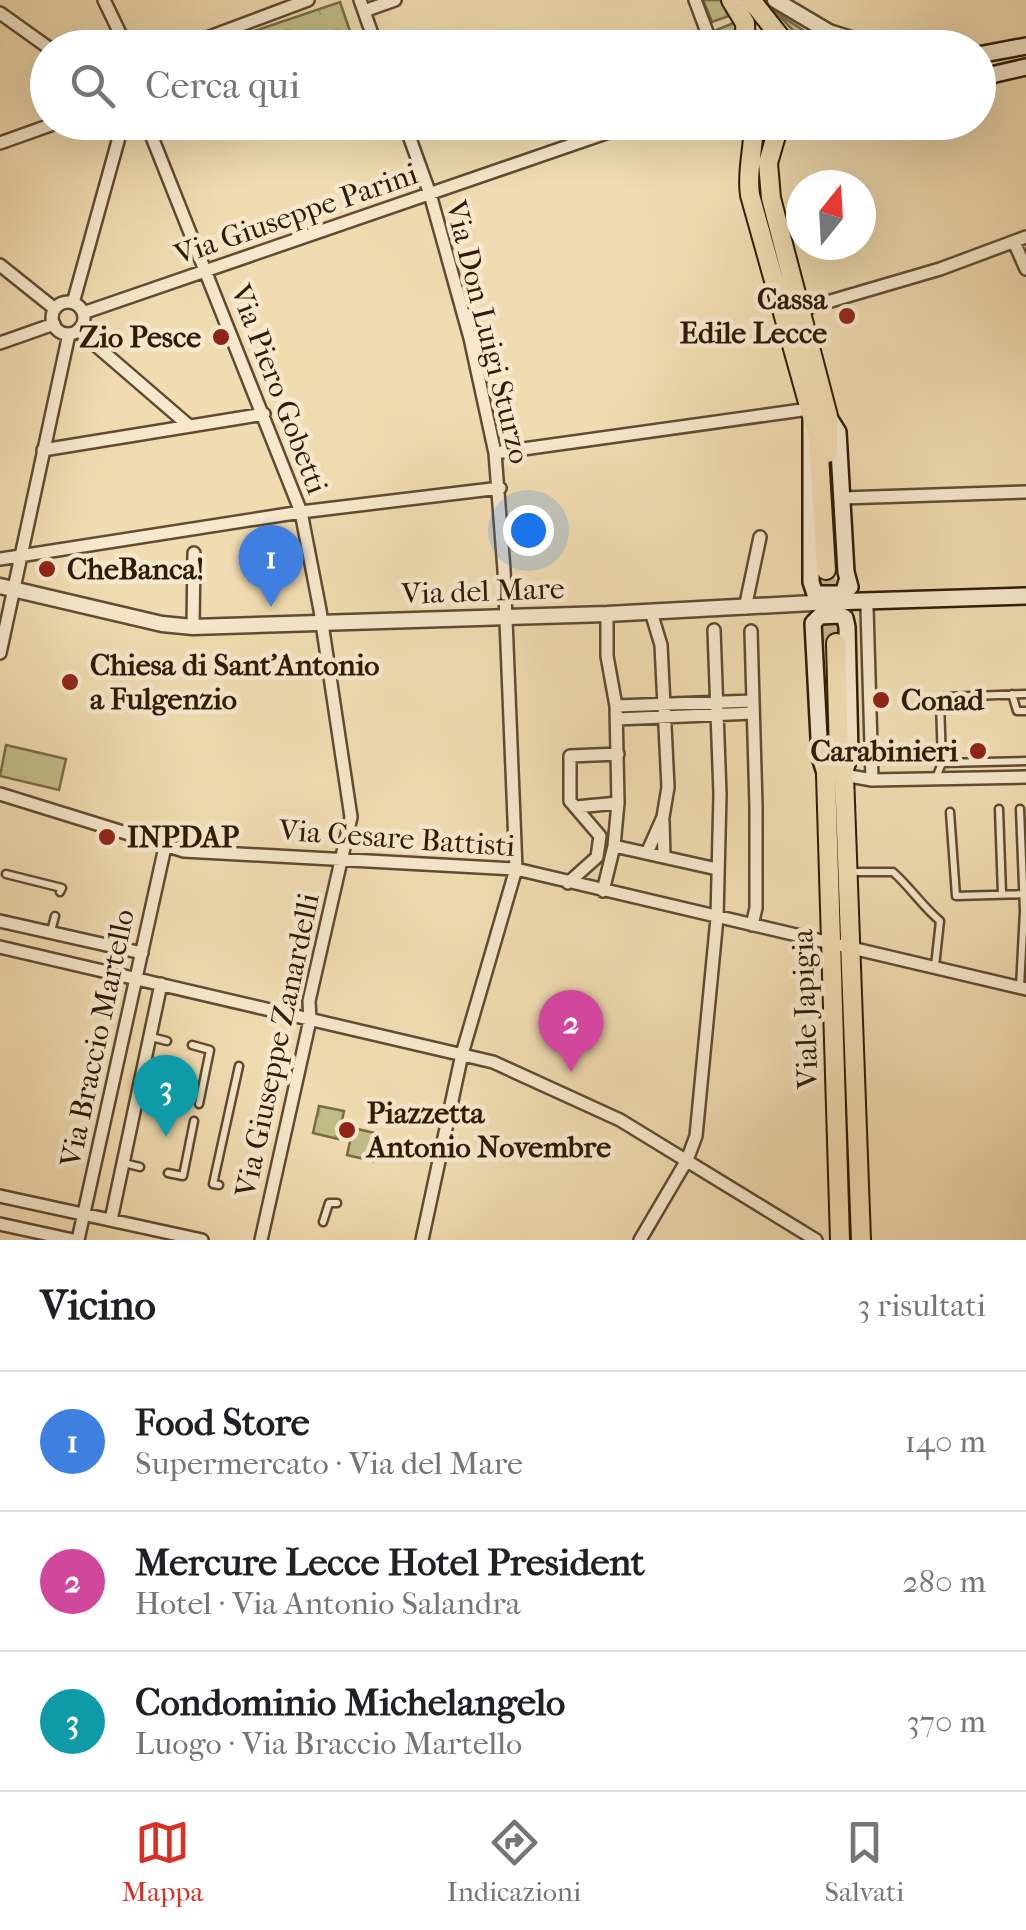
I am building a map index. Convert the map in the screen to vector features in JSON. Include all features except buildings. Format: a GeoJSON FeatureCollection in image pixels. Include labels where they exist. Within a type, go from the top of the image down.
{"type":"FeatureCollection","features":[{"type":"Feature","properties":{"kind":"main road"},"geometry":{"type":"LineString","coordinates":[[731,0],[745,30]]}},
{"type":"Feature","properties":{"kind":"main road"},"geometry":{"type":"LineString","coordinates":[[751,0],[776,30]]}},
{"type":"Feature","properties":{"kind":"main road"},"geometry":{"type":"LineString","coordinates":[[996,52],[1026,46]]}},
{"type":"Feature","properties":{"kind":"main road"},"geometry":{"type":"LineString","coordinates":[[996,74],[1026,67]]}},
{"type":"Feature","properties":{"kind":"main road"},"geometry":{"type":"LineString","coordinates":[[753,140],[748,166],[750,194],[816,415],[830,576],[865,606]]}},
{"type":"Feature","properties":{"kind":"main road"},"geometry":{"type":"LineString","coordinates":[[776,140],[768,175],[800,310],[816,415],[830,576]]}},
{"type":"Feature","properties":{"kind":"main road"},"geometry":{"type":"LineString","coordinates":[[816,415],[838,432],[842,498],[830,576]]}},
{"type":"Feature","properties":{"kind":"main road"},"geometry":{"type":"LineString","coordinates":[[831,605],[865,606],[899,598],[916,602],[1026,596]]}},
{"type":"Feature","properties":{"kind":"main road"},"geometry":{"type":"LineString","coordinates":[[837,638],[851,617],[865,606]]}},
{"type":"Feature","properties":{"kind":"main road"},"geometry":{"type":"LineString","coordinates":[[814,623],[817,617],[845,618],[837,638]]}},
{"type":"Feature","properties":{"kind":"main road","name":"Viale Japigia"},"geometry":{"type":"LineString","coordinates":[[814,623],[820,757],[835,775],[848,872],[861,1240]]}},
{"type":"Feature","properties":{"kind":"main road","name":"Viale Japigia"},"geometry":{"type":"LineString","coordinates":[[837,638],[839,755],[835,775],[830,942],[840,1240]]}},
{"type":"Feature","properties":{"kind":"street"},"geometry":{"type":"LineString","coordinates":[[104,0],[118,30]]}},
{"type":"Feature","properties":{"kind":"street"},"geometry":{"type":"LineString","coordinates":[[228,30],[308,0]]}},
{"type":"Feature","properties":{"kind":"street"},"geometry":{"type":"LineString","coordinates":[[369,30],[362,6],[395,0]]}},
{"type":"Feature","properties":{"kind":"street"},"geometry":{"type":"LineString","coordinates":[[696,0],[707,30]]}},
{"type":"Feature","properties":{"kind":"street"},"geometry":{"type":"LineString","coordinates":[[775,0],[826,30]]}},
{"type":"Feature","properties":{"kind":"street"},"geometry":{"type":"LineString","coordinates":[[0,12],[30,34]]}},
{"type":"Feature","properties":{"kind":"street"},"geometry":{"type":"LineString","coordinates":[[0,143],[30,132]]}},
{"type":"Feature","properties":{"kind":"street"},"geometry":{"type":"LineString","coordinates":[[73,303],[116,140]]}},
{"type":"Feature","properties":{"kind":"street","name":"Via Piero Gobetti"},"geometry":{"type":"LineString","coordinates":[[153,140],[300,512],[322,624]]}},
{"type":"Feature","properties":{"kind":"street","name":"Via Don Luigi Sturzo"},"geometry":{"type":"LineString","coordinates":[[410,140],[430,194],[470,338],[496,453],[516,869],[462,1054],[422,1240]]}},
{"type":"Feature","properties":{"kind":"street","name":"Via Giuseppe Parini"},"geometry":{"type":"LineString","coordinates":[[84,314],[586,140]]}},
{"type":"Feature","properties":{"kind":"street"},"geometry":{"type":"LineString","coordinates":[[800,310],[940,269],[1020,239],[1026,270]]}},
{"type":"Feature","properties":{"kind":"street"},"geometry":{"type":"LineString","coordinates":[[0,265],[55,310]]}},
{"type":"Feature","properties":{"kind":"street"},"geometry":{"type":"LineString","coordinates":[[0,654],[7,587],[20,555],[73,332],[83,323],[84,314],[73,303],[63,303],[55,310],[54,324],[60,331],[73,332],[187,424]]}},
{"type":"Feature","properties":{"kind":"street"},"geometry":{"type":"LineString","coordinates":[[0,343],[54,324]]}},
{"type":"Feature","properties":{"kind":"street"},"geometry":{"type":"LineString","coordinates":[[43,450],[264,414]]}},
{"type":"Feature","properties":{"kind":"street"},"geometry":{"type":"LineString","coordinates":[[496,453],[816,415]]}},
{"type":"Feature","properties":{"kind":"street"},"geometry":{"type":"LineString","coordinates":[[0,558],[300,512],[500,488]]}},
{"type":"Feature","properties":{"kind":"street"},"geometry":{"type":"LineString","coordinates":[[842,498],[1026,492]]}},
{"type":"Feature","properties":{"kind":"street"},"geometry":{"type":"LineString","coordinates":[[745,608],[760,538]]}},
{"type":"Feature","properties":{"kind":"street"},"geometry":{"type":"LineString","coordinates":[[194,553],[194,627]]}},
{"type":"Feature","properties":{"kind":"street"},"geometry":{"type":"LineString","coordinates":[[814,623],[797,606],[830,576]]}},
{"type":"Feature","properties":{"kind":"street","name":"Via del Mare"},"geometry":{"type":"LineString","coordinates":[[7,587],[162,624],[194,627],[831,605]]}},
{"type":"Feature","properties":{"kind":"street"},"geometry":{"type":"LineString","coordinates":[[865,606],[872,780]]}},
{"type":"Feature","properties":{"kind":"street"},"geometry":{"type":"LineString","coordinates":[[651,612],[661,646],[665,710],[668,787],[663,816],[664,857]]}},
{"type":"Feature","properties":{"kind":"street"},"geometry":{"type":"LineString","coordinates":[[604,891],[618,803],[617,712],[607,656],[607,614]]}},
{"type":"Feature","properties":{"kind":"street","name":"Via Giuseppe Zanardelli"},"geometry":{"type":"LineString","coordinates":[[261,1240],[265,1196],[310,1020],[308,1007],[351,816],[322,624]]}},
{"type":"Feature","properties":{"kind":"street"},"geometry":{"type":"LineString","coordinates":[[640,1240],[696,1136],[717,918],[718,708],[714,630]]}},
{"type":"Feature","properties":{"kind":"street"},"geometry":{"type":"LineString","coordinates":[[751,631],[756,806],[756,908],[752,926]]}},
{"type":"Feature","properties":{"kind":"street"},"geometry":{"type":"LineString","coordinates":[[617,712],[753,707]]}},
{"type":"Feature","properties":{"kind":"street"},"geometry":{"type":"LineString","coordinates":[[568,884],[597,857],[600,836],[570,801],[570,756],[618,754]]}},
{"type":"Feature","properties":{"kind":"street"},"geometry":{"type":"LineString","coordinates":[[835,775],[872,780],[1026,777]]}},
{"type":"Feature","properties":{"kind":"street","name":"Via Cesare Battisti"},"geometry":{"type":"LineString","coordinates":[[0,794],[184,851],[516,869],[1023,988]]}},
{"type":"Feature","properties":{"kind":"street"},"geometry":{"type":"LineString","coordinates":[[576,807],[618,803]]}},
{"type":"Feature","properties":{"kind":"street"},"geometry":{"type":"LineString","coordinates":[[648,853],[663,816]]}},
{"type":"Feature","properties":{"kind":"street","name":"Via Braccio Martello"},"geometry":{"type":"LineString","coordinates":[[75,1240],[84,1214],[164,846]]}},
{"type":"Feature","properties":{"kind":"street"},"geometry":{"type":"LineString","coordinates":[[614,846],[717,870]]}},
{"type":"Feature","properties":{"kind":"street"},"geometry":{"type":"LineString","coordinates":[[0,921],[142,953]]}},
{"type":"Feature","properties":{"kind":"street"},"geometry":{"type":"LineString","coordinates":[[0,947],[493,1062],[620,1120],[816,1240]]}},
{"type":"Feature","properties":{"kind":"street","name":"Via Braccio Martello"},"geometry":{"type":"LineString","coordinates":[[111,1220],[160,984]]}},
{"type":"Feature","properties":{"kind":"street"},"geometry":{"type":"LineString","coordinates":[[0,1196],[202,1240]]}},
{"type":"Feature","properties":{"kind":"street"},"geometry":{"type":"LineString","coordinates":[[0,1224],[75,1240]]}},
{"type":"Feature","properties":{"kind":"lane"},"geometry":{"type":"LineString","coordinates":[[1012,694],[1017,711],[1026,711]]}},
{"type":"Feature","properties":{"kind":"lane"},"geometry":{"type":"LineString","coordinates":[[935,780],[942,763],[940,702],[944,697],[1026,694]]}},
{"type":"Feature","properties":{"kind":"lane"},"geometry":{"type":"LineString","coordinates":[[942,763],[1026,761]]}},
{"type":"Feature","properties":{"kind":"lane"},"geometry":{"type":"LineString","coordinates":[[1020,809],[1025,894],[1023,988]]}},
{"type":"Feature","properties":{"kind":"lane"},"geometry":{"type":"LineString","coordinates":[[999,810],[1002,894]]}},
{"type":"Feature","properties":{"kind":"lane"},"geometry":{"type":"LineString","coordinates":[[950,812],[956,896],[1025,894]]}},
{"type":"Feature","properties":{"kind":"lane"},"geometry":{"type":"LineString","coordinates":[[848,872],[893,872],[909,886],[940,922],[935,968]]}},
{"type":"Feature","properties":{"kind":"lane"},"geometry":{"type":"LineString","coordinates":[[6,874],[62,888],[60,892]]}},
{"type":"Feature","properties":{"kind":"lane"},"geometry":{"type":"LineString","coordinates":[[51,932],[55,916]]}},
{"type":"Feature","properties":{"kind":"lane"},"geometry":{"type":"LineString","coordinates":[[150,1037],[167,1040]]}},
{"type":"Feature","properties":{"kind":"lane"},"geometry":{"type":"LineString","coordinates":[[192,1046],[210,1050],[199,1104]]}},
{"type":"Feature","properties":{"kind":"lane"},"geometry":{"type":"LineString","coordinates":[[219,1185],[213,1184],[239,1066]]}},
{"type":"Feature","properties":{"kind":"lane"},"geometry":{"type":"LineString","coordinates":[[168,1173],[183,1176],[194,1121]]}},
{"type":"Feature","properties":{"kind":"lane"},"geometry":{"type":"LineString","coordinates":[[123,1163],[140,1167]]}},
{"type":"Feature","properties":{"kind":"lane"},"geometry":{"type":"LineString","coordinates":[[323,1222],[329,1203],[337,1203]]}},
{"type":"Feature","properties":{"kind":"green space"},"geometry":{"type":"Polygon","coordinates":[[[703,0],[720,0],[732,15],[712,22],[703,0]]]}},
{"type":"Feature","properties":{"kind":"green space"},"geometry":{"type":"Polygon","coordinates":[[[764,0],[769,0],[783,11],[781,16],[803,30],[793,30],[764,0]]]}},
{"type":"Feature","properties":{"kind":"green space"},"geometry":{"type":"Polygon","coordinates":[[[340,2],[350,30],[257,30],[340,2]]]}},
{"type":"Feature","properties":{"kind":"green space"},"geometry":{"type":"Polygon","coordinates":[[[736,22],[738,30],[716,30],[736,22]]]}},
{"type":"Feature","properties":{"kind":"green space"},"geometry":{"type":"Polygon","coordinates":[[[6,745],[66,759],[59,790],[0,776],[6,745]]]}},
{"type":"Feature","properties":{"kind":"green space"},"geometry":{"type":"Polygon","coordinates":[[[319,1106],[344,1111],[338,1139],[313,1133],[319,1106]]]}},
{"type":"Feature","properties":{"kind":"green space"},"geometry":{"type":"Polygon","coordinates":[[[353,1128],[379,1134],[373,1161],[347,1155],[353,1128]]]}},
{"type":"Feature","properties":{"kind":"tunnel"},"geometry":{"type":"LineString","coordinates":[[826,570],[829,644]]}},
{"type":"Feature","properties":{"kind":"place","name":"Cassa Edile Lecce"},"geometry":{"type":"Point","coordinates":[847,316]}},
{"type":"Feature","properties":{"kind":"place","name":"Zio Pesce"},"geometry":{"type":"Point","coordinates":[221,337]}},
{"type":"Feature","properties":{"kind":"place","name":"CheBanca!"},"geometry":{"type":"Point","coordinates":[47,569]}},
{"type":"Feature","properties":{"kind":"place","name":"Food Store"},"geometry":{"type":"Point","coordinates":[271,607]}},
{"type":"Feature","properties":{"kind":"place","name":"Chiesa di Sant'Antonio a Fulgenzio"},"geometry":{"type":"Point","coordinates":[70,682]}},
{"type":"Feature","properties":{"kind":"place","name":"Conad"},"geometry":{"type":"Point","coordinates":[881,700]}},
{"type":"Feature","properties":{"kind":"place","name":"Carabinieri"},"geometry":{"type":"Point","coordinates":[978,751]}},
{"type":"Feature","properties":{"kind":"place","name":"INPDAP"},"geometry":{"type":"Point","coordinates":[107,837]}},
{"type":"Feature","properties":{"kind":"place","name":"Mercure Lecce Hotel President"},"geometry":{"type":"Point","coordinates":[571,1072]}},
{"type":"Feature","properties":{"kind":"place","name":"Piazzetta Antonio Novembre"},"geometry":{"type":"Point","coordinates":[347,1130]}},
{"type":"Feature","properties":{"kind":"place","name":"Condominio Michelangelo"},"geometry":{"type":"Point","coordinates":[166,1137]}}]}
